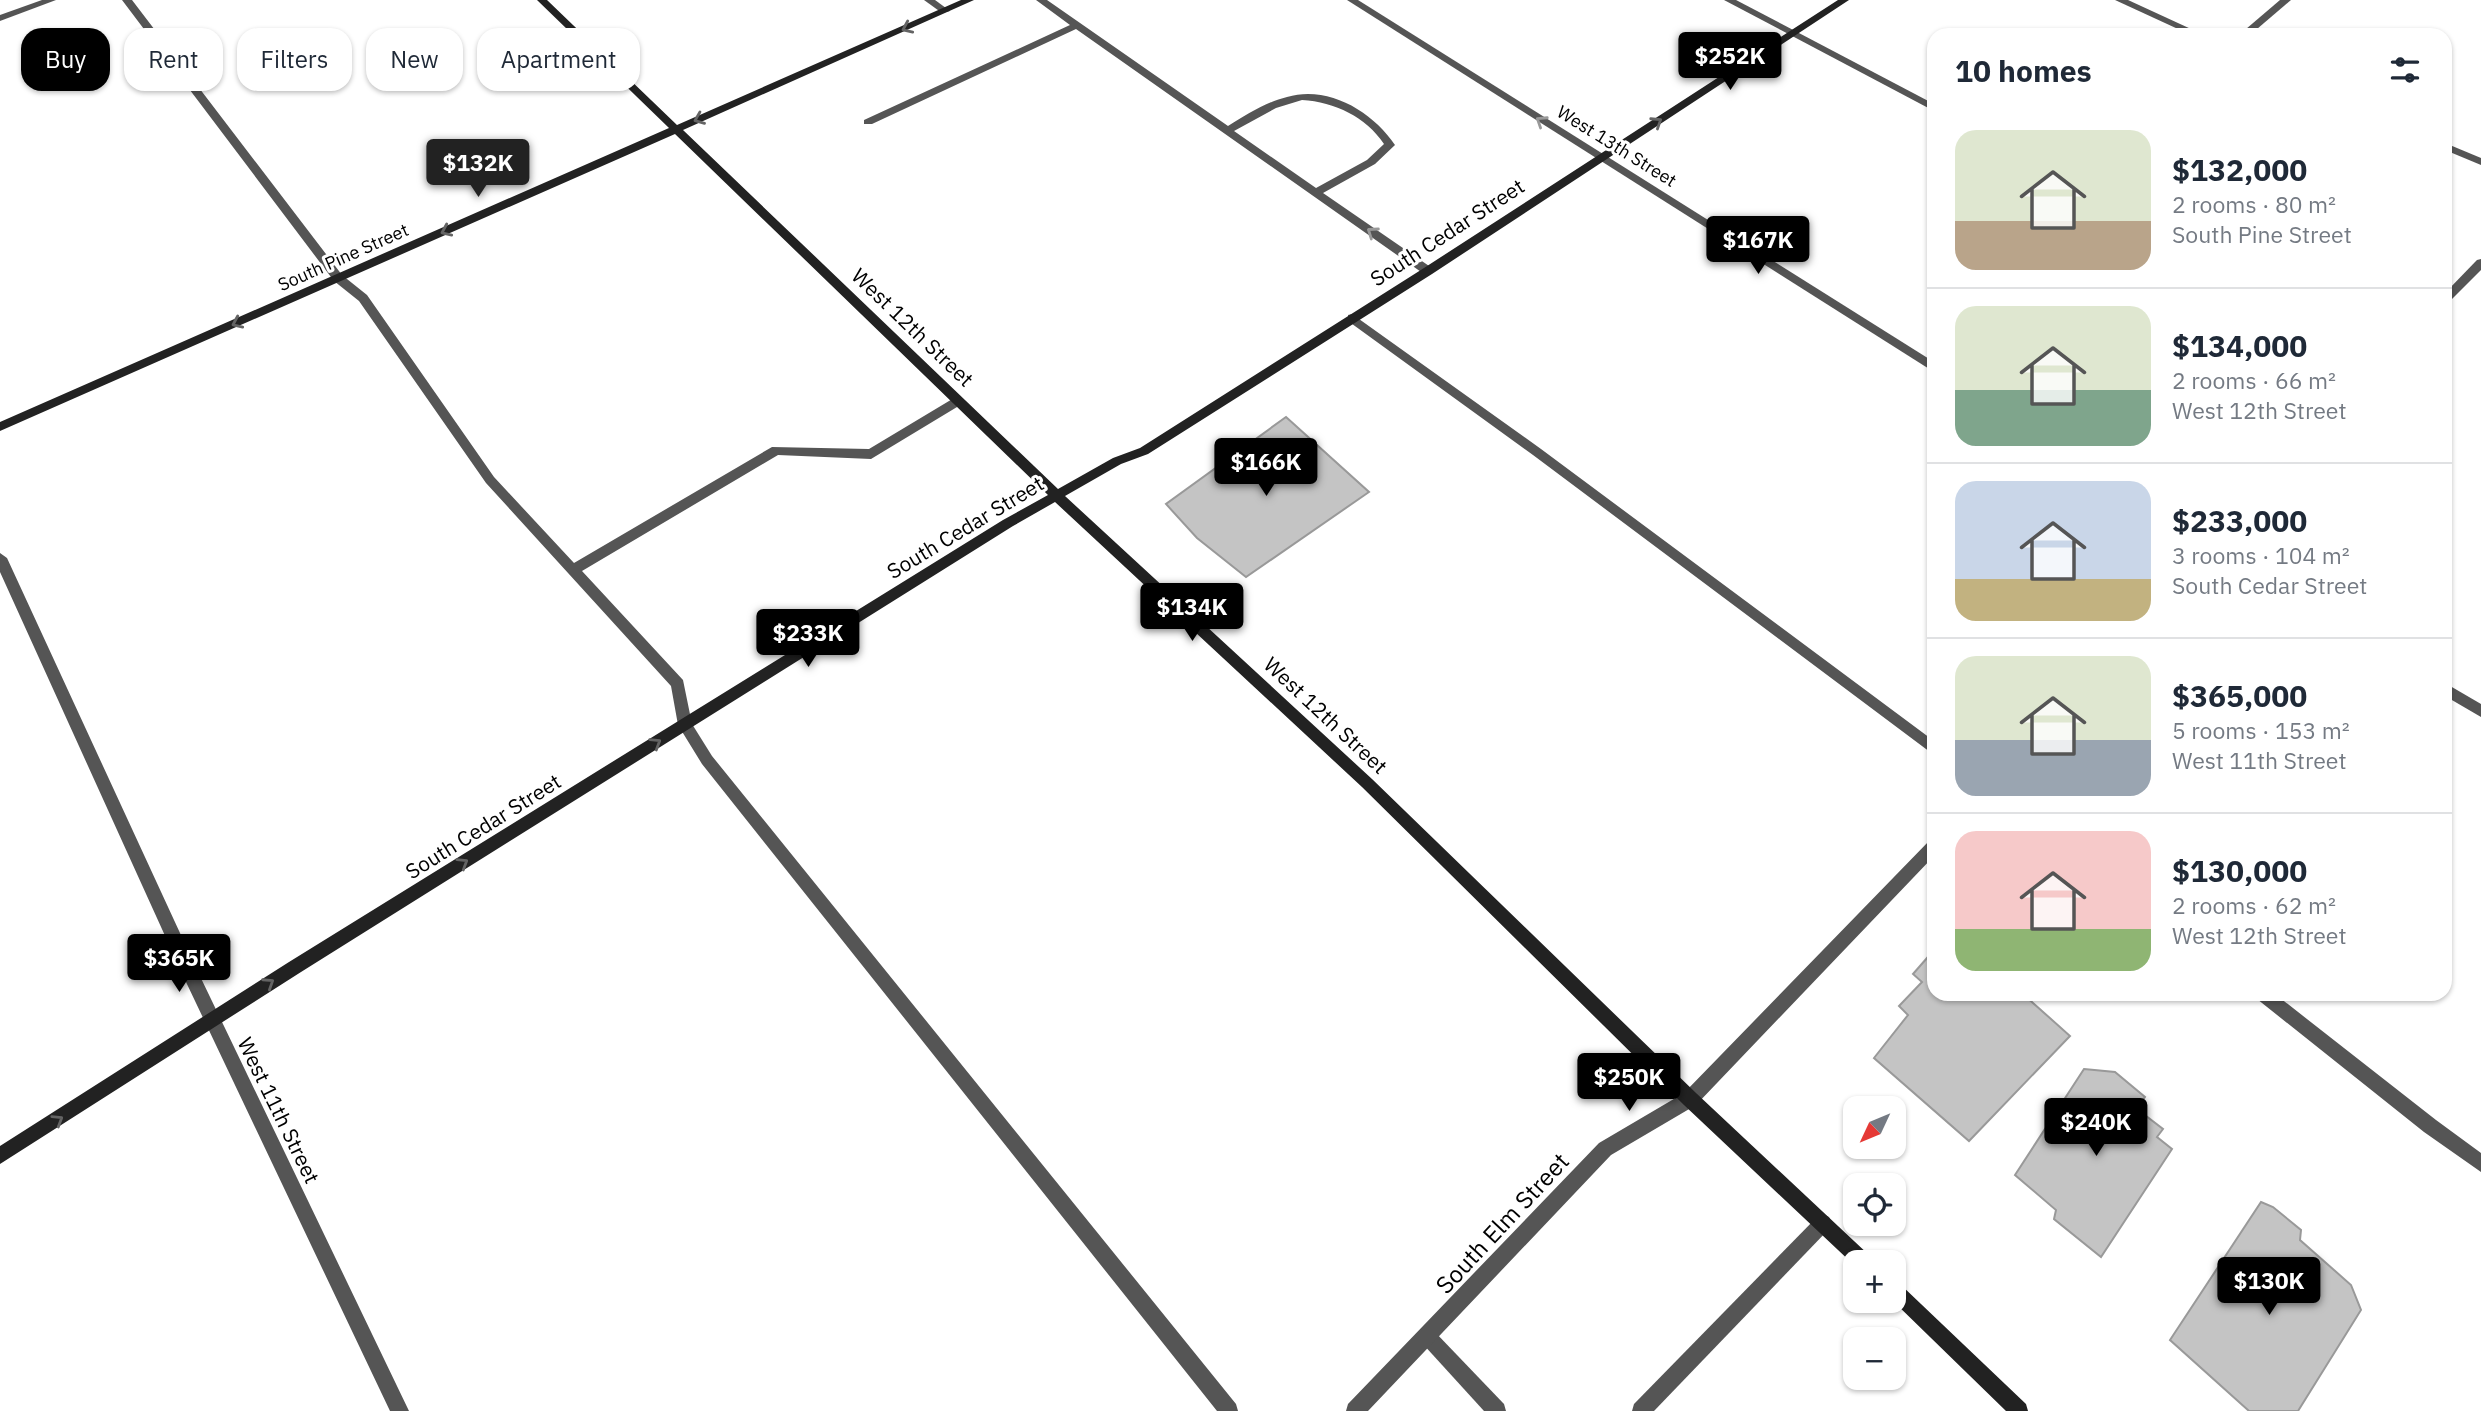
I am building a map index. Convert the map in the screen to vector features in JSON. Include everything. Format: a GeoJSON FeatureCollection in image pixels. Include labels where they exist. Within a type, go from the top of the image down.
{"type":"FeatureCollection","features":[{"type":"Feature","properties":{"kind":"main road","name":"West 12th Street"},"geometry":{"type":"LineString","coordinates":[[542,0],[1057,496],[1367,783],[1690,1100],[1851,1250]]}},
{"type":"Feature","properties":{"kind":"main road","name":"South Pine Street"},"geometry":{"type":"LineString","coordinates":[[0,427],[969,0]]}},
{"type":"Feature","properties":{"kind":"main road","name":"South Cedar Street"},"geometry":{"type":"LineString","coordinates":[[0,1156],[212,1020],[1008,523],[1117,461],[1144,451],[1428,271],[1844,0]]}},
{"type":"Feature","properties":{"kind":"main road"},"geometry":{"type":"LineString","coordinates":[[1906,1302],[2019,1411]]}},
{"type":"Feature","properties":{"kind":"street"},"geometry":{"type":"LineString","coordinates":[[0,18],[51,0]]}},
{"type":"Feature","properties":{"kind":"street"},"geometry":{"type":"LineString","coordinates":[[127,0],[338,278],[363,298],[490,480],[678,684],[685,725],[707,760],[1229,1411]]}},
{"type":"Feature","properties":{"kind":"street"},"geometry":{"type":"LineString","coordinates":[[929,0],[945,11]]}},
{"type":"Feature","properties":{"kind":"street"},"geometry":{"type":"LineString","coordinates":[[1041,0],[1428,271]]}},
{"type":"Feature","properties":{"kind":"street","name":"West 13th Street"},"geometry":{"type":"LineString","coordinates":[[1352,0],[1927,364]]}},
{"type":"Feature","properties":{"kind":"street"},"geometry":{"type":"LineString","coordinates":[[1728,0],[1927,104]]}},
{"type":"Feature","properties":{"kind":"street"},"geometry":{"type":"LineString","coordinates":[[2120,0],[2183,28]]}},
{"type":"Feature","properties":{"kind":"street"},"geometry":{"type":"LineString","coordinates":[[2252,28],[2286,0]]}},
{"type":"Feature","properties":{"kind":"street"},"geometry":{"type":"LineString","coordinates":[[868,122],[1077,25]]}},
{"type":"Feature","properties":{"kind":"street"},"geometry":{"type":"LineString","coordinates":[[1226,131],[1291,98],[1320,99],[1344,105],[1383,132],[1390,145],[1371,162],[1315,193]]}},
{"type":"Feature","properties":{"kind":"street"},"geometry":{"type":"LineString","coordinates":[[2452,149],[2481,162]]}},
{"type":"Feature","properties":{"kind":"street"},"geometry":{"type":"LineString","coordinates":[[2452,292],[2481,263]]}},
{"type":"Feature","properties":{"kind":"street"},"geometry":{"type":"LineString","coordinates":[[1352,318],[1537,452],[1927,744]]}},
{"type":"Feature","properties":{"kind":"street"},"geometry":{"type":"LineString","coordinates":[[573,570],[776,450],[871,454],[958,401]]}},
{"type":"Feature","properties":{"kind":"street","name":"West 11th Street"},"geometry":{"type":"LineString","coordinates":[[0,558],[212,1020],[400,1411]]}},
{"type":"Feature","properties":{"kind":"street"},"geometry":{"type":"LineString","coordinates":[[2452,692],[2481,711]]}},
{"type":"Feature","properties":{"kind":"street","name":"South Elm Street"},"geometry":{"type":"LineString","coordinates":[[1355,1411],[1605,1149],[1690,1100],[1927,853]]}},
{"type":"Feature","properties":{"kind":"street"},"geometry":{"type":"LineString","coordinates":[[2272,1001],[2481,1163]]}},
{"type":"Feature","properties":{"kind":"street"},"geometry":{"type":"LineString","coordinates":[[1641,1411],[1823,1223]]}},
{"type":"Feature","properties":{"kind":"street"},"geometry":{"type":"LineString","coordinates":[[1428,1337],[1497,1411]]}},
{"type":"Feature","properties":{"kind":"building"},"geometry":{"type":"Polygon","coordinates":[[[1286,417],[1369,492],[1246,577],[1197,538],[1166,504],[1286,417]]]}},
{"type":"Feature","properties":{"kind":"building"},"geometry":{"type":"Polygon","coordinates":[[[1927,958],[1927,1001],[2031,1001],[2070,1036],[1969,1141],[1874,1058],[1908,1015],[1899,1006],[1922,982],[1913,974],[1927,958]]]}},
{"type":"Feature","properties":{"kind":"building"},"geometry":{"type":"Polygon","coordinates":[[[2084,1069],[2115,1072],[2145,1097],[2137,1109],[2163,1129],[2157,1137],[2172,1149],[2101,1257],[2054,1219],[2056,1210],[2015,1175],[2084,1069]]]}},
{"type":"Feature","properties":{"kind":"building"},"geometry":{"type":"Polygon","coordinates":[[[2261,1202],[2273,1207],[2301,1230],[2300,1240],[2351,1285],[2361,1310],[2298,1411],[2249,1411],[2170,1340],[2261,1202]]]}}]}
